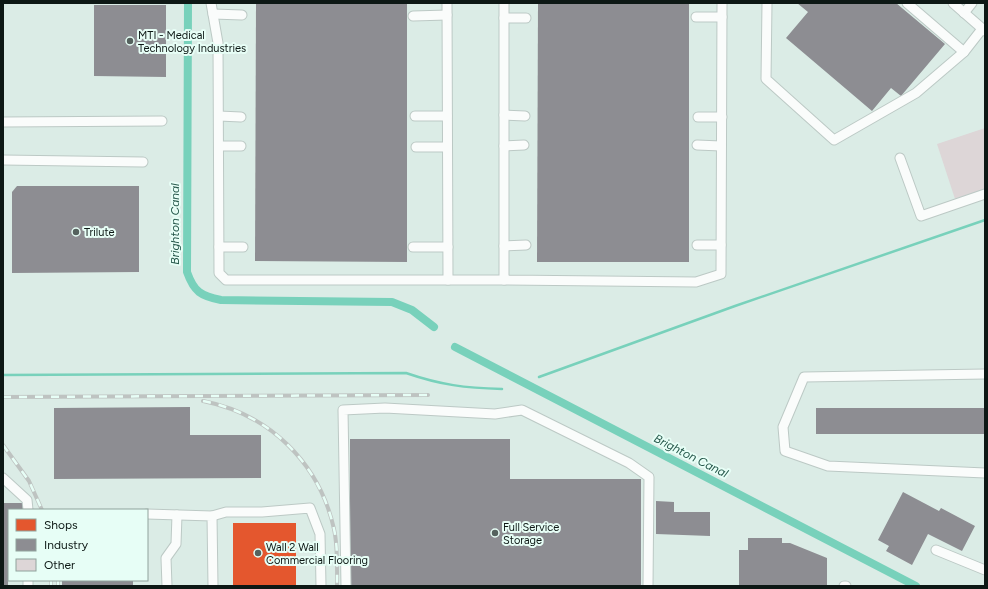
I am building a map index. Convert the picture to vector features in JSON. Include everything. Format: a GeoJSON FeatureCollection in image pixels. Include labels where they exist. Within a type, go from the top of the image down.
{"type":"FeatureCollection","features":[{"type":"Feature","properties":{"kind":"street"},"geometry":{"type":"LineString","coordinates":[[212,3],[218,44],[219,273],[226,280],[696,282],[721,274],[722,3]]}},
{"type":"Feature","properties":{"kind":"street"},"geometry":{"type":"LineString","coordinates":[[447,3],[448,280]]}},
{"type":"Feature","properties":{"kind":"street"},"geometry":{"type":"LineString","coordinates":[[504,3],[504,280]]}},
{"type":"Feature","properties":{"kind":"street"},"geometry":{"type":"LineString","coordinates":[[767,3],[766,79],[834,140],[916,93],[964,52],[984,30],[953,3]]}},
{"type":"Feature","properties":{"kind":"street"},"geometry":{"type":"LineString","coordinates":[[907,3],[964,52]]}},
{"type":"Feature","properties":{"kind":"street"},"geometry":{"type":"LineString","coordinates":[[964,13],[972,3]]}},
{"type":"Feature","properties":{"kind":"street"},"geometry":{"type":"LineString","coordinates":[[213,14],[242,15]]}},
{"type":"Feature","properties":{"kind":"street"},"geometry":{"type":"LineString","coordinates":[[413,16],[447,15]]}},
{"type":"Feature","properties":{"kind":"street"},"geometry":{"type":"LineString","coordinates":[[696,17],[722,17]]}},
{"type":"Feature","properties":{"kind":"street"},"geometry":{"type":"LineString","coordinates":[[504,18],[526,18]]}},
{"type":"Feature","properties":{"kind":"street"},"geometry":{"type":"LineString","coordinates":[[504,115],[525,116]]}},
{"type":"Feature","properties":{"kind":"street"},"geometry":{"type":"LineString","coordinates":[[218,116],[241,117]]}},
{"type":"Feature","properties":{"kind":"street"},"geometry":{"type":"LineString","coordinates":[[415,116],[447,116]]}},
{"type":"Feature","properties":{"kind":"street"},"geometry":{"type":"LineString","coordinates":[[698,117],[722,117]]}},
{"type":"Feature","properties":{"kind":"street"},"geometry":{"type":"LineString","coordinates":[[3,122],[162,121]]}},
{"type":"Feature","properties":{"kind":"street"},"geometry":{"type":"LineString","coordinates":[[504,146],[524,145]]}},
{"type":"Feature","properties":{"kind":"street"},"geometry":{"type":"LineString","coordinates":[[697,145],[721,146]]}},
{"type":"Feature","properties":{"kind":"street"},"geometry":{"type":"LineString","coordinates":[[219,146],[241,146]]}},
{"type":"Feature","properties":{"kind":"street"},"geometry":{"type":"LineString","coordinates":[[416,147],[448,147]]}},
{"type":"Feature","properties":{"kind":"street"},"geometry":{"type":"LineString","coordinates":[[900,158],[921,216],[985,194]]}},
{"type":"Feature","properties":{"kind":"street"},"geometry":{"type":"LineString","coordinates":[[3,160],[143,162]]}},
{"type":"Feature","properties":{"kind":"street"},"geometry":{"type":"LineString","coordinates":[[504,246],[526,245]]}},
{"type":"Feature","properties":{"kind":"street"},"geometry":{"type":"LineString","coordinates":[[696,245],[721,245]]}},
{"type":"Feature","properties":{"kind":"street"},"geometry":{"type":"LineString","coordinates":[[219,247],[243,247]]}},
{"type":"Feature","properties":{"kind":"street"},"geometry":{"type":"LineString","coordinates":[[413,247],[448,247]]}},
{"type":"Feature","properties":{"kind":"street"},"geometry":{"type":"LineString","coordinates":[[985,374],[804,377],[783,427],[785,451],[828,466],[985,473]]}},
{"type":"Feature","properties":{"kind":"street"},"geometry":{"type":"LineString","coordinates":[[346,586],[343,410],[384,408],[495,414],[522,410],[629,463],[649,477],[648,586]]}},
{"type":"Feature","properties":{"kind":"street"},"geometry":{"type":"LineString","coordinates":[[3,478],[27,500],[28,509]]}},
{"type":"Feature","properties":{"kind":"street"},"geometry":{"type":"LineString","coordinates":[[148,514],[212,516],[226,512],[262,512],[310,508],[320,534],[321,586]]}},
{"type":"Feature","properties":{"kind":"street"},"geometry":{"type":"LineString","coordinates":[[167,586],[166,558],[176,544],[176,515]]}},
{"type":"Feature","properties":{"kind":"street"},"geometry":{"type":"LineString","coordinates":[[212,516],[213,586]]}},
{"type":"Feature","properties":{"kind":"street"},"geometry":{"type":"LineString","coordinates":[[936,550],[985,570]]}},
{"type":"Feature","properties":{"kind":"building: Shops"},"geometry":{"type":"Polygon","coordinates":[[[233,523],[296,523],[296,586],[233,586],[233,523]]]}},
{"type":"Feature","properties":{"kind":"building: Industry"},"geometry":{"type":"Polygon","coordinates":[[[256,3],[407,3],[407,262],[255,261],[256,3]]]}},
{"type":"Feature","properties":{"kind":"building: Industry"},"geometry":{"type":"Polygon","coordinates":[[[538,3],[689,3],[689,262],[537,262],[538,3]]]}},
{"type":"Feature","properties":{"kind":"building: Industry"},"geometry":{"type":"Polygon","coordinates":[[[797,3],[896,3],[945,44],[901,96],[891,88],[872,111],[786,38],[808,12],[797,3]]]}},
{"type":"Feature","properties":{"kind":"building: Industry","name":"MTI - Medical Technology Industries"},"geometry":{"type":"Polygon","coordinates":[[[94,5],[166,5],[166,77],[94,76],[94,5]]]}},
{"type":"Feature","properties":{"kind":"building: Industry","name":"Trilute"},"geometry":{"type":"Polygon","coordinates":[[[17,186],[139,186],[139,272],[12,273],[12,192],[17,186]]]}},
{"type":"Feature","properties":{"kind":"building: Industry"},"geometry":{"type":"Polygon","coordinates":[[[190,407],[190,435],[261,435],[261,478],[54,479],[54,408],[190,407]]]}},
{"type":"Feature","properties":{"kind":"building: Industry"},"geometry":{"type":"Polygon","coordinates":[[[816,408],[985,408],[985,434],[816,434],[816,408]]]}},
{"type":"Feature","properties":{"kind":"building: Industry","name":"Full Service Storage"},"geometry":{"type":"Polygon","coordinates":[[[350,439],[510,439],[510,479],[641,479],[641,586],[350,586],[350,439]]]}},
{"type":"Feature","properties":{"kind":"building: Industry"},"geometry":{"type":"Polygon","coordinates":[[[903,492],[939,511],[941,508],[975,526],[962,551],[928,534],[912,565],[886,551],[889,546],[878,540],[903,492]]]}},
{"type":"Feature","properties":{"kind":"building: Industry"},"geometry":{"type":"Polygon","coordinates":[[[656,501],[674,502],[674,512],[710,512],[710,536],[656,534],[656,501]]]}},
{"type":"Feature","properties":{"kind":"building: Industry"},"geometry":{"type":"Polygon","coordinates":[[[3,503],[23,503],[23,509],[8,509],[8,586],[3,586],[3,503]]]}},
{"type":"Feature","properties":{"kind":"building: Industry"},"geometry":{"type":"Polygon","coordinates":[[[748,538],[782,538],[782,543],[790,543],[827,558],[827,586],[739,586],[739,550],[748,550],[748,538]]]}},
{"type":"Feature","properties":{"kind":"building: Industry"},"geometry":{"type":"Polygon","coordinates":[[[62,581],[133,581],[133,586],[62,586],[62,581]]]}},
{"type":"Feature","properties":{"kind":"building: Other"},"geometry":{"type":"Polygon","coordinates":[[[985,128],[985,189],[955,199],[937,144],[985,128]]]}},
{"type":"Feature","properties":{"kind":"waterway","name":"Brighton Canal"},"geometry":{"type":"LineString","coordinates":[[188,3],[187,272],[192,284],[203,295],[221,300],[392,302],[412,310],[434,327]]}},
{"type":"Feature","properties":{"kind":"waterway"},"geometry":{"type":"LineString","coordinates":[[539,377],[735,306],[985,220]]}},
{"type":"Feature","properties":{"kind":"waterway","name":"Brighton Canal"},"geometry":{"type":"LineString","coordinates":[[455,347],[916,586]]}},
{"type":"Feature","properties":{"kind":"waterway"},"geometry":{"type":"LineString","coordinates":[[3,375],[406,373],[453,385],[502,389]]}},
{"type":"Feature","properties":{"kind":"railway"},"geometry":{"type":"LineString","coordinates":[[3,397],[428,395]]}},
{"type":"Feature","properties":{"kind":"railway"},"geometry":{"type":"LineString","coordinates":[[203,401],[227,407],[249,417],[288,445],[303,462],[327,505],[334,529],[337,550],[337,586]]}},
{"type":"Feature","properties":{"kind":"railway"},"geometry":{"type":"LineString","coordinates":[[3,445],[29,481],[42,509]]}},
{"type":"Feature","properties":{"kind":"railway"},"geometry":{"type":"LineString","coordinates":[[51,581],[51,586]]}},
{"type":"Feature","properties":{"kind":"railway"},"geometry":{"type":"LineString","coordinates":[[58,581],[58,586]]}},
{"type":"Feature","properties":{"kind":"place","name":"MTI - Medical Technology Industries"},"geometry":{"type":"Point","coordinates":[130,41]}},
{"type":"Feature","properties":{"kind":"place","name":"Trilute"},"geometry":{"type":"Point","coordinates":[76,232]}},
{"type":"Feature","properties":{"kind":"place","name":"Full Service Storage"},"geometry":{"type":"Point","coordinates":[495,533]}},
{"type":"Feature","properties":{"kind":"place","name":"Wall 2 Wall Commercial Flooring"},"geometry":{"type":"Point","coordinates":[258,553]}}]}
